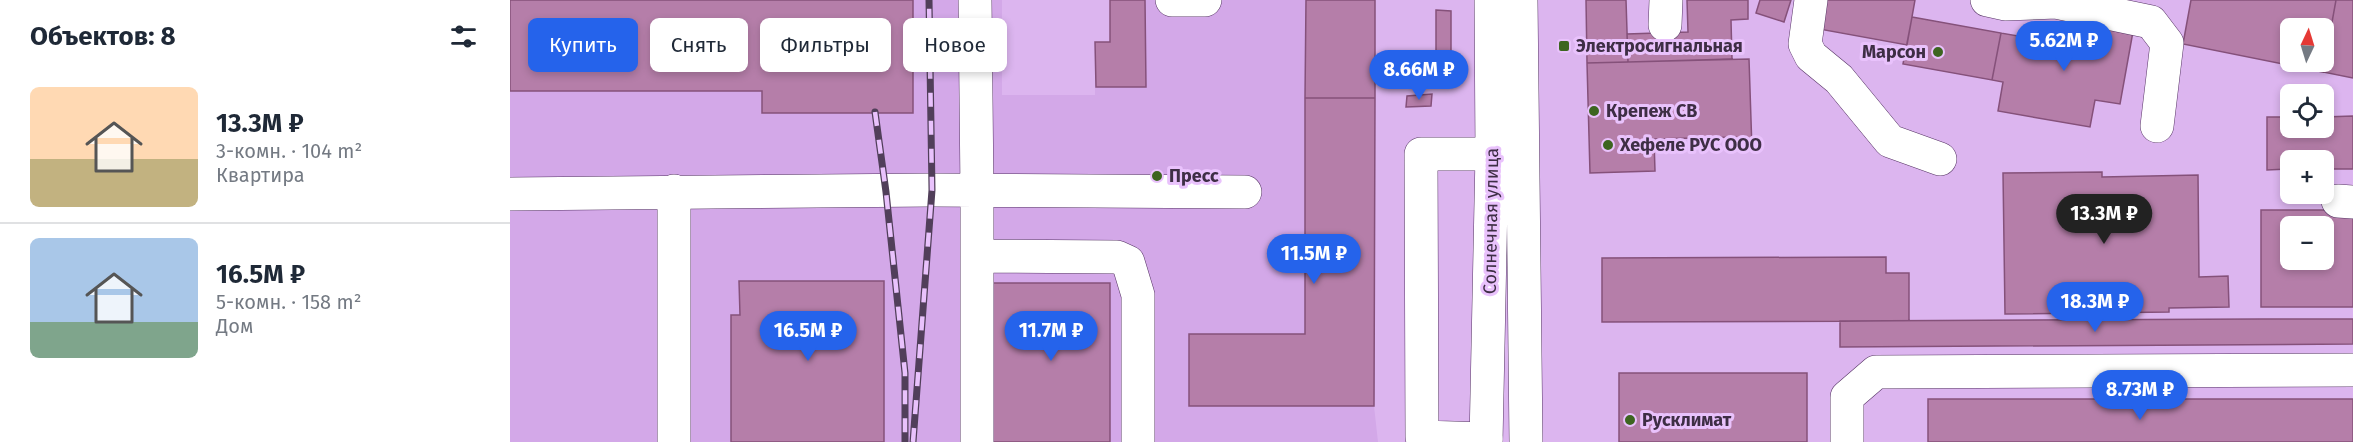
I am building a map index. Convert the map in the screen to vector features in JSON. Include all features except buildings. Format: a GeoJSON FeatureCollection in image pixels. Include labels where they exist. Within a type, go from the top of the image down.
{"type":"FeatureCollection","features":[{"type":"Feature","properties":{"kind":"main road"},"geometry":{"type":"LineString","coordinates":[[975,0],[977,442]]}},
{"type":"Feature","properties":{"kind":"main road"},"geometry":{"type":"LineString","coordinates":[[1172,0],[1205,0]]}},
{"type":"Feature","properties":{"kind":"main road","name":"Солнечная улица"},"geometry":{"type":"LineString","coordinates":[[1486,441],[1492,154],[1491,0]]}},
{"type":"Feature","properties":{"kind":"main road","name":"Солнечная улица"},"geometry":{"type":"LineString","coordinates":[[1521,0],[1526,442]]}},
{"type":"Feature","properties":{"kind":"main road"},"geometry":{"type":"LineString","coordinates":[[1811,0],[1805,45],[1811,56],[1839,79],[1890,141],[1940,159]]}},
{"type":"Feature","properties":{"kind":"main road"},"geometry":{"type":"LineString","coordinates":[[1987,0],[2005,4],[2056,2],[2151,22],[2167,43],[2157,126]]}},
{"type":"Feature","properties":{"kind":"main road"},"geometry":{"type":"LineString","coordinates":[[1486,441],[1422,437],[1421,154],[1492,154]]}},
{"type":"Feature","properties":{"kind":"main road"},"geometry":{"type":"LineString","coordinates":[[674,191],[674,442]]}},
{"type":"Feature","properties":{"kind":"main road"},"geometry":{"type":"LineString","coordinates":[[510,194],[674,191],[1245,192]]}},
{"type":"Feature","properties":{"kind":"main road"},"geometry":{"type":"LineString","coordinates":[[977,256],[1117,256],[1128,262],[1138,296],[1138,442]]}},
{"type":"Feature","properties":{"kind":"main road"},"geometry":{"type":"LineString","coordinates":[[1847,442],[1847,397],[1876,372],[2353,370]]}},
{"type":"Feature","properties":{"kind":"shaded area"},"geometry":{"type":"Polygon","coordinates":[[[510,0],[1002,0],[1002,18],[903,18],[903,72],[1002,72],[1002,95],[1095,95],[1095,42],[1110,42],[1110,0],[1375,0],[1374,406],[1378,442],[510,442],[510,0]]]}},
{"type":"Feature","properties":{"kind":"railway"},"geometry":{"type":"LineString","coordinates":[[913,442],[932,190],[929,0]]}},
{"type":"Feature","properties":{"kind":"railway"},"geometry":{"type":"LineString","coordinates":[[875,112],[905,373],[905,442]]}},
{"type":"Feature","properties":{"kind":"place","name":"Электросигнальная"},"geometry":{"type":"Point","coordinates":[1564,46]}},
{"type":"Feature","properties":{"kind":"place","name":"Марсон"},"geometry":{"type":"Point","coordinates":[1938,52]}},
{"type":"Feature","properties":{"kind":"place","name":"Крепеж СВ"},"geometry":{"type":"Point","coordinates":[1594,111]}},
{"type":"Feature","properties":{"kind":"place","name":"Хефеле РУС ООО"},"geometry":{"type":"Point","coordinates":[1608,145]}},
{"type":"Feature","properties":{"kind":"place","name":"Пресс"},"geometry":{"type":"Point","coordinates":[1157,176]}},
{"type":"Feature","properties":{"kind":"place","name":"Русклимат"},"geometry":{"type":"Point","coordinates":[1630,420]}}]}
